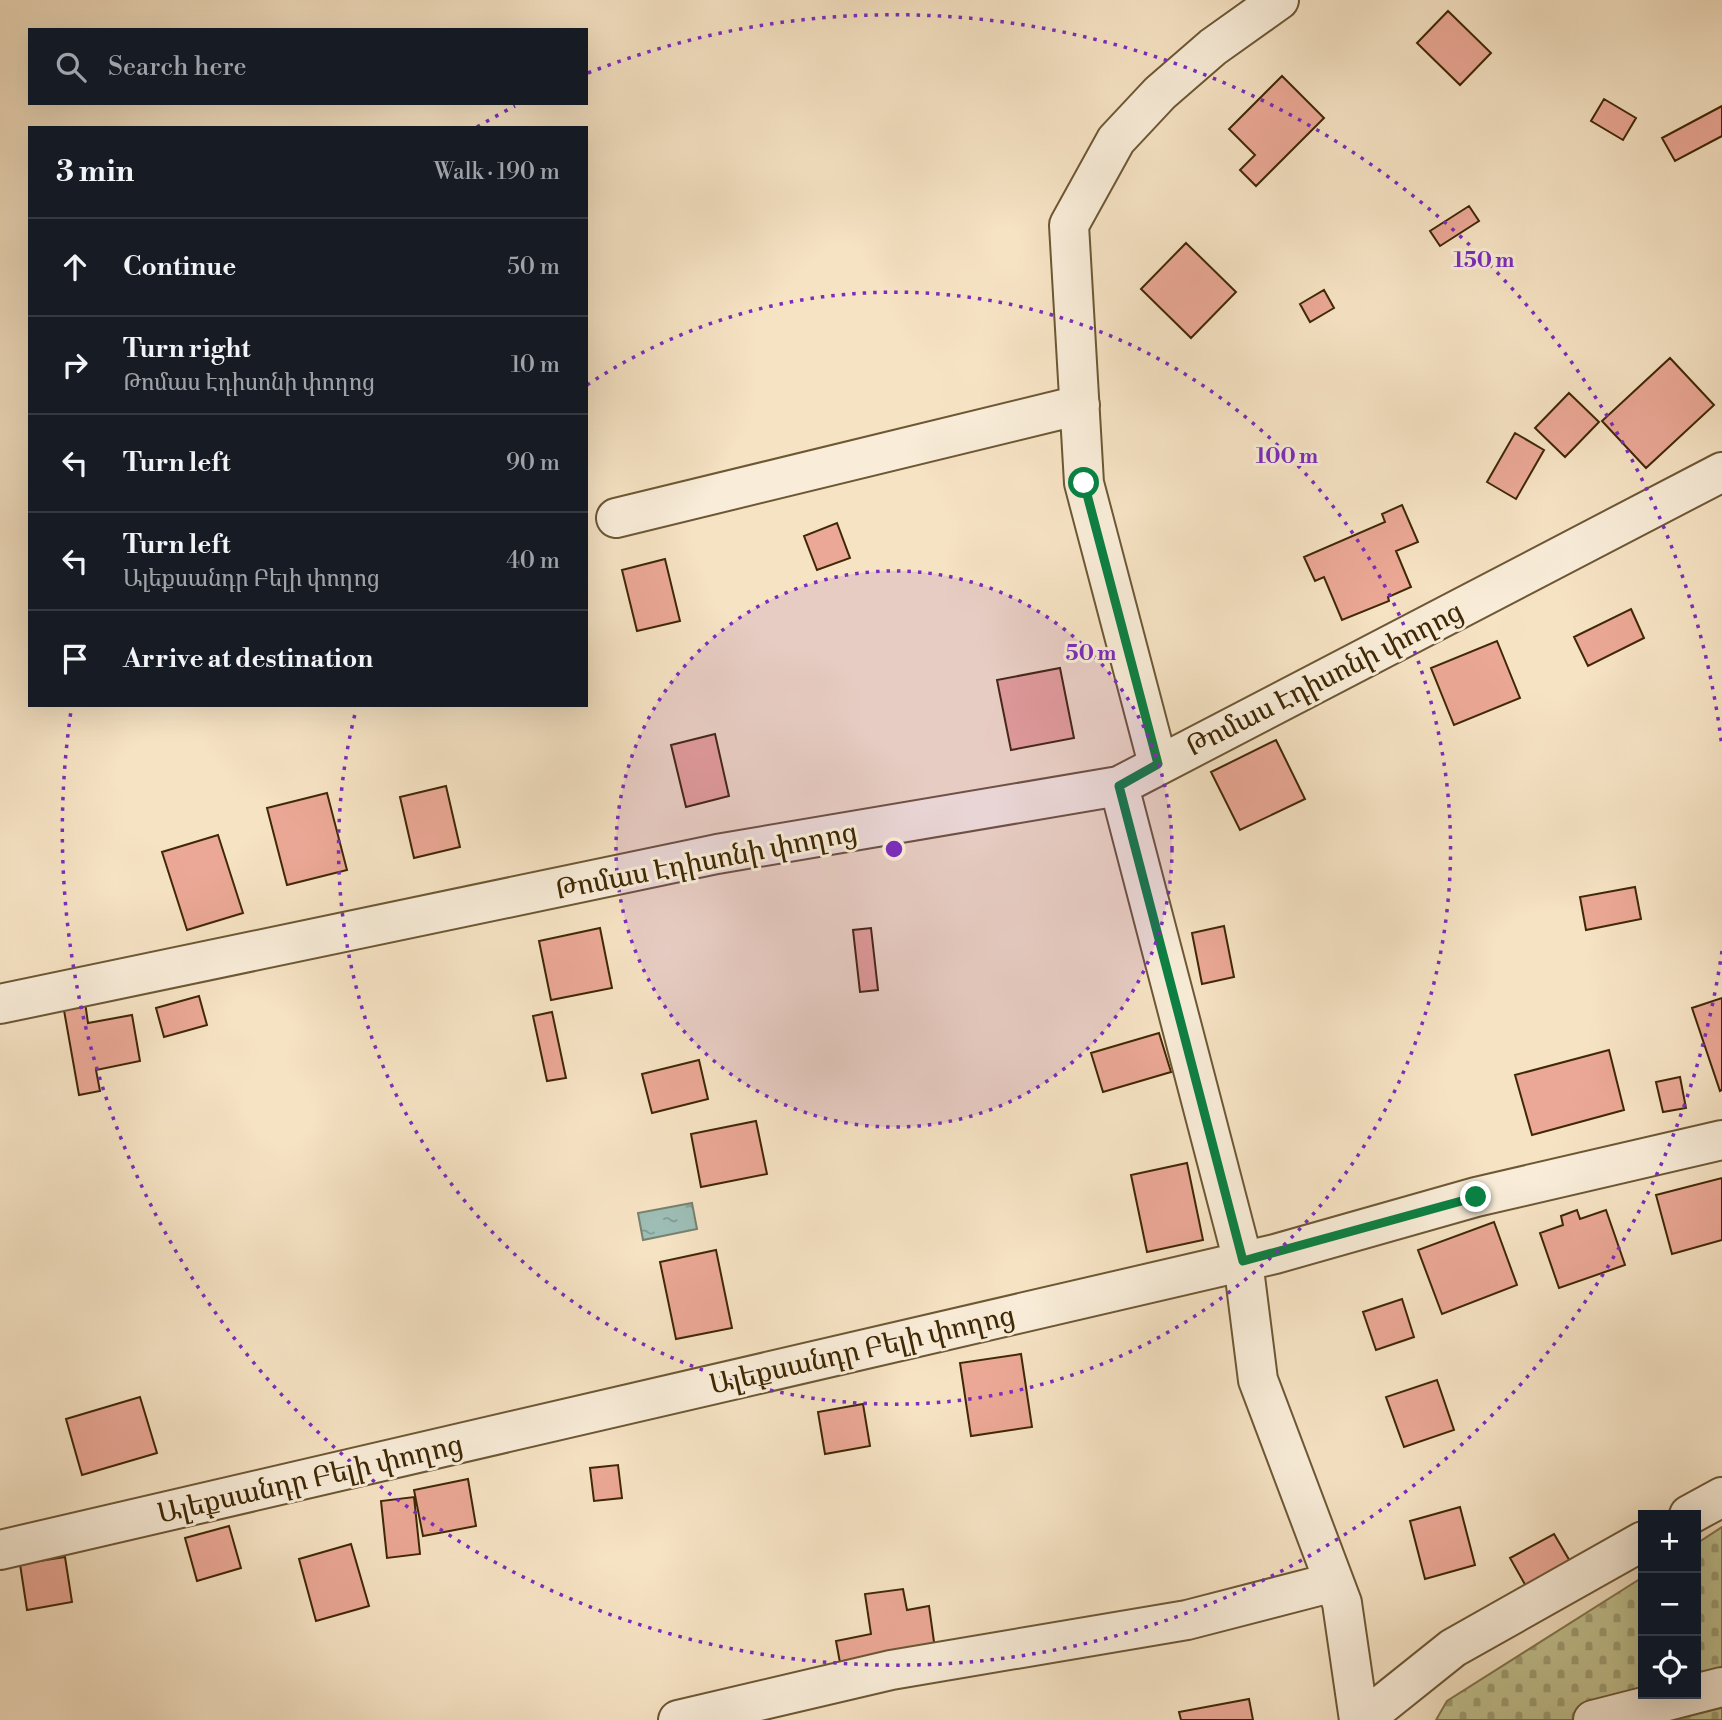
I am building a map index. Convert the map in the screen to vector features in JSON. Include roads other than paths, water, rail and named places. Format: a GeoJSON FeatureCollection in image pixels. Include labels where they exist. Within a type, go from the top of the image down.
{"type":"FeatureCollection","features":[{"type":"Feature","properties":{"kind":"street"},"geometry":{"type":"LineString","coordinates":[[1158,764],[1084,483],[1069,225],[1116,140],[1160,93],[1213,47],[1279,0]]}},
{"type":"Feature","properties":{"kind":"street"},"geometry":{"type":"LineString","coordinates":[[617,518],[1080,405]]}},
{"type":"Feature","properties":{"kind":"street","name":"Թոմաս Էդիսոնի փողոց"},"geometry":{"type":"LineString","coordinates":[[0,1004],[717,855],[1119,786],[1722,472]]}},
{"type":"Feature","properties":{"kind":"street"},"geometry":{"type":"LineString","coordinates":[[1119,786],[1243,1261],[1258,1380],[1342,1603],[1361,1720],[1453,1647],[1638,1544]]}},
{"type":"Feature","properties":{"kind":"street","name":"Ալեքսանդր Բելի փողոց"},"geometry":{"type":"LineString","coordinates":[[0,1550],[1243,1261],[1476,1197],[1722,1140]]}},
{"type":"Feature","properties":{"kind":"street"},"geometry":{"type":"LineString","coordinates":[[1698,1510],[1722,1497]]}},
{"type":"Feature","properties":{"kind":"street"},"geometry":{"type":"LineString","coordinates":[[678,1720],[891,1670],[1187,1620],[1334,1582]]}},
{"type":"Feature","properties":{"kind":"street"},"geometry":{"type":"LineString","coordinates":[[1593,1720],[1722,1687]]}},
{"type":"Feature","properties":{"kind":"water"},"geometry":{"type":"Polygon","coordinates":[[[692,1203],[697,1229],[643,1240],[638,1213],[692,1203]]]}}]}
